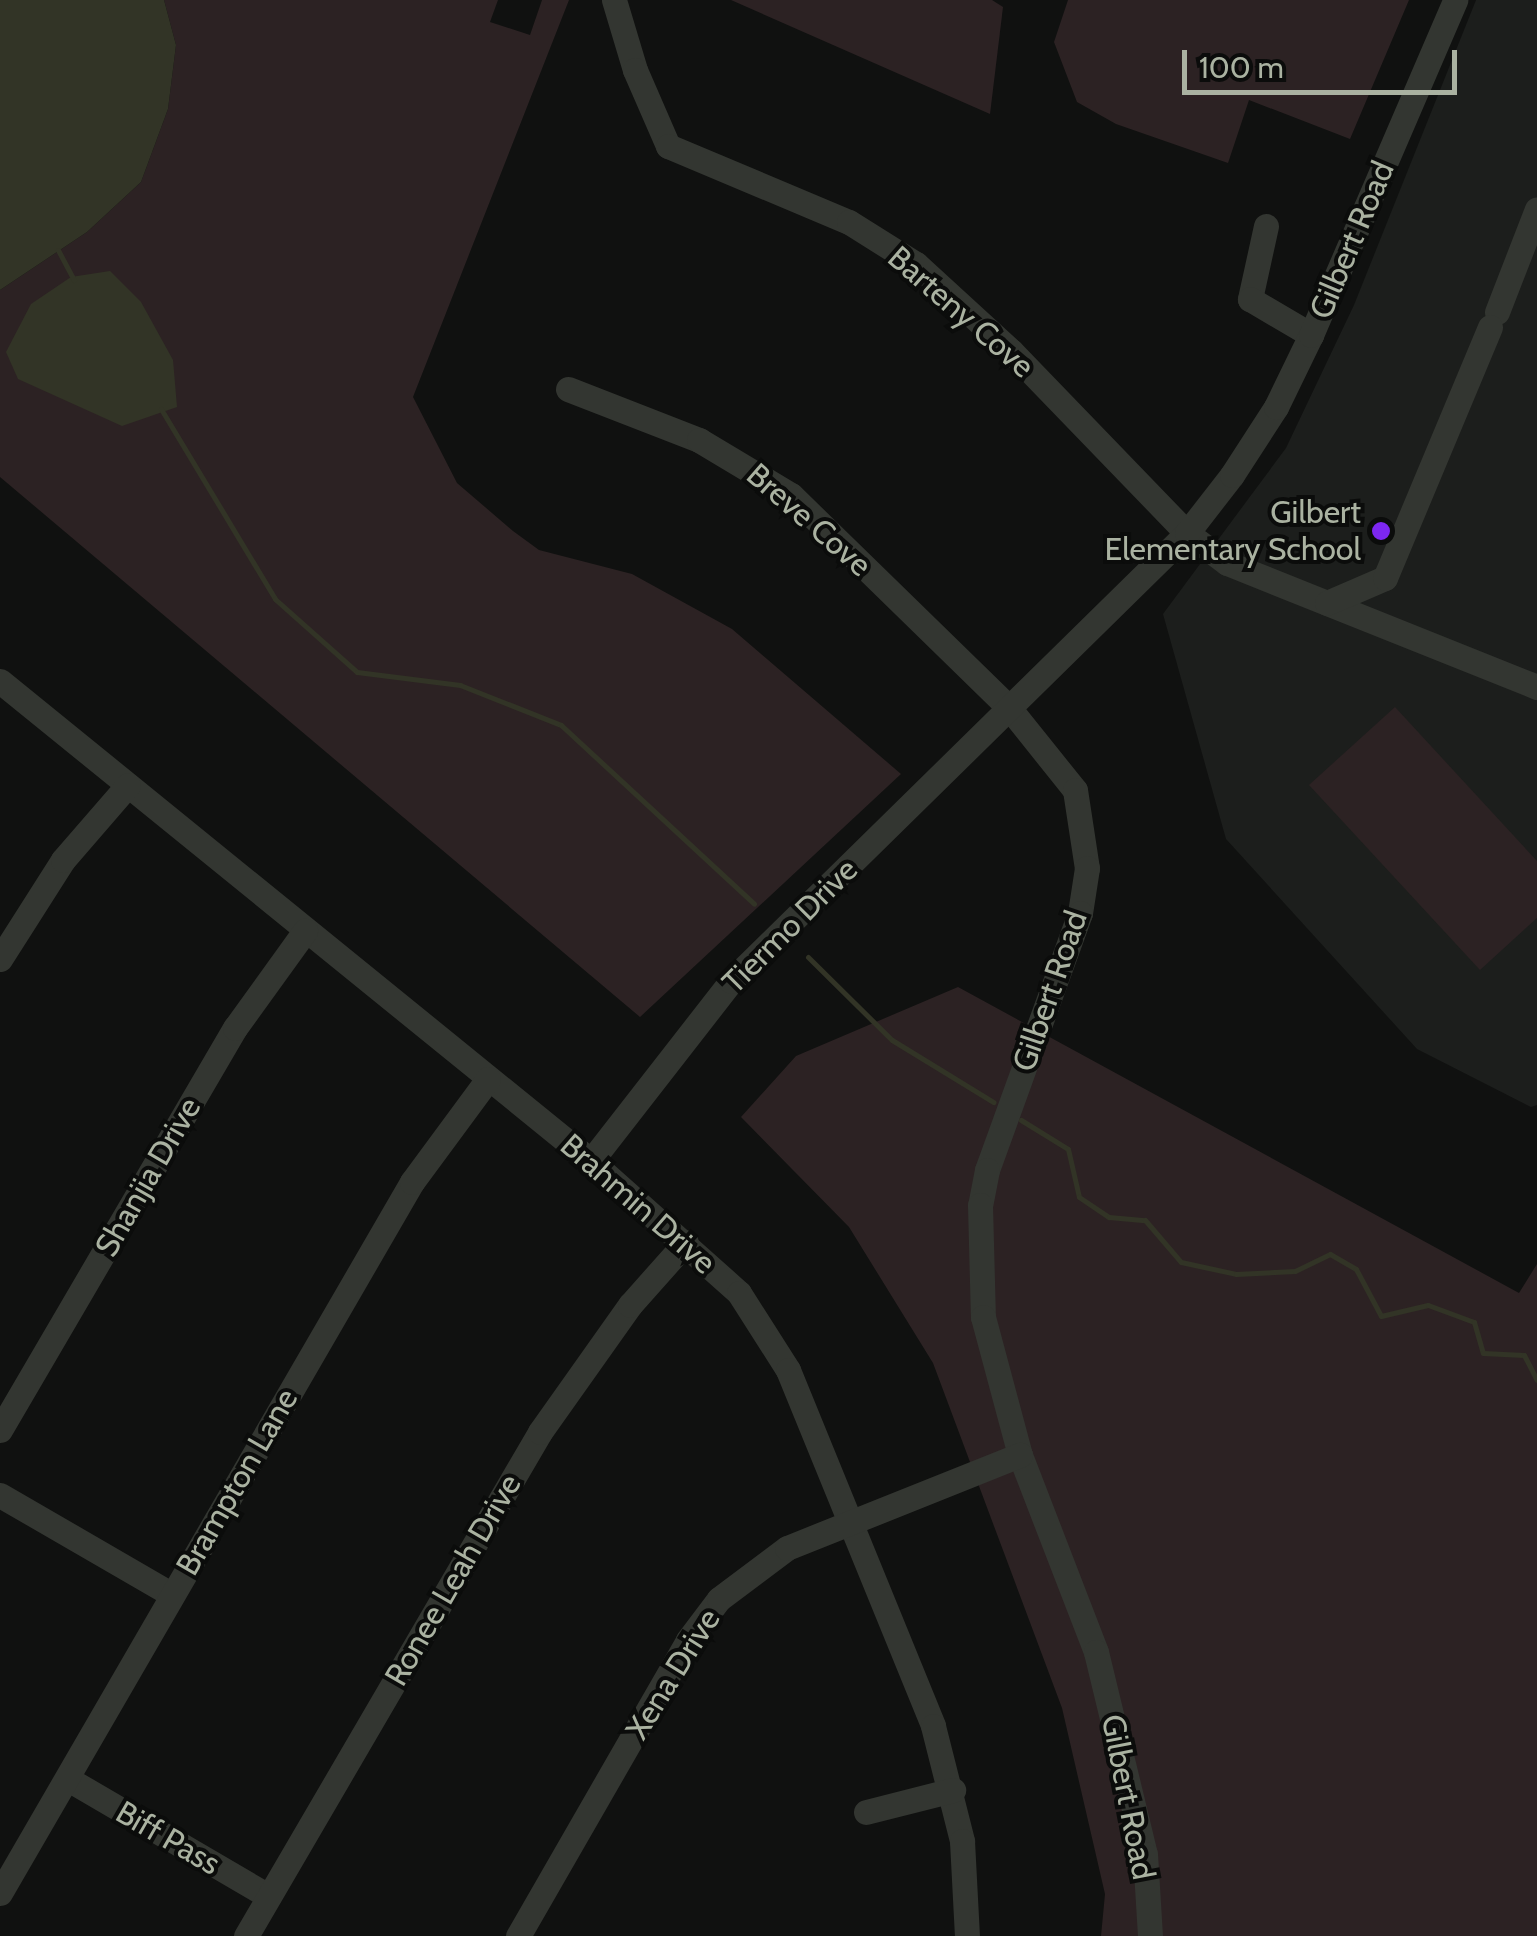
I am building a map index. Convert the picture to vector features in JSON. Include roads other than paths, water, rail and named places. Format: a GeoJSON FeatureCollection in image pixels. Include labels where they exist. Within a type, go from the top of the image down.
{"type":"FeatureCollection","features":[{"type":"Feature","properties":{"kind":"street","name":"Barteny Cove"},"geometry":{"type":"LineString","coordinates":[[614,0],[634,70],[668,146],[849,222],[916,264],[1187,533],[1227,563],[1537,687]]}},
{"type":"Feature","properties":{"kind":"street","name":"Gilbert Road"},"geometry":{"type":"LineString","coordinates":[[1150,1936],[1145,1854],[1125,1760],[1076,1592],[1020,1455],[985,1333],[980,1205],[994,1146],[1065,964],[1087,868],[1074,790],[1010,709],[1187,533],[1276,407],[1456,0]]}},
{"type":"Feature","properties":{"kind":"street"},"geometry":{"type":"LineString","coordinates":[[1327,603],[1385,578],[1537,209]]}},
{"type":"Feature","properties":{"kind":"street"},"geometry":{"type":"LineString","coordinates":[[1266,226],[1250,299],[1260,311],[1311,334]]}},
{"type":"Feature","properties":{"kind":"street","name":"Breve Cove"},"geometry":{"type":"LineString","coordinates":[[568,389],[753,466],[822,524],[1010,709]]}},
{"type":"Feature","properties":{"kind":"street","name":"Brahmin Drive"},"geometry":{"type":"LineString","coordinates":[[0,682],[686,1242],[766,1331],[849,1522],[953,1790],[968,1936]]}},
{"type":"Feature","properties":{"kind":"street","name":"Tiermo Drive"},"geometry":{"type":"LineString","coordinates":[[590,1161],[731,981],[1010,709]]}},
{"type":"Feature","properties":{"kind":"street"},"geometry":{"type":"LineString","coordinates":[[0,959],[63,860],[128,786]]}},
{"type":"Feature","properties":{"kind":"street","name":"Shanjia Drive"},"geometry":{"type":"LineString","coordinates":[[0,1430],[235,1028],[304,931]]}},
{"type":"Feature","properties":{"kind":"street","name":"Brampton Lane"},"geometry":{"type":"LineString","coordinates":[[0,1893],[412,1182],[488,1079]]}},
{"type":"Feature","properties":{"kind":"street","name":"Ronee Leah Drive"},"geometry":{"type":"LineString","coordinates":[[246,1936],[540,1432],[630,1305],[686,1242]]}},
{"type":"Feature","properties":{"kind":"street","name":"Xena Drive"},"geometry":{"type":"LineString","coordinates":[[518,1936],[688,1640],[719,1599],[787,1548],[1020,1455]]}},
{"type":"Feature","properties":{"kind":"street"},"geometry":{"type":"LineString","coordinates":[[0,1495],[171,1594]]}},
{"type":"Feature","properties":{"kind":"street","name":"Biff Pass"},"geometry":{"type":"LineString","coordinates":[[68,1779],[268,1896]]}},
{"type":"Feature","properties":{"kind":"street"},"geometry":{"type":"LineString","coordinates":[[866,1812],[953,1790]]}},
{"type":"Feature","properties":{"kind":"waterway"},"geometry":{"type":"LineString","coordinates":[[58,250],[74,280]]}},
{"type":"Feature","properties":{"kind":"waterway"},"geometry":{"type":"LineString","coordinates":[[161,409],[275,599],[357,672],[460,685],[561,725],[754,904]]}},
{"type":"Feature","properties":{"kind":"waterway"},"geometry":{"type":"LineString","coordinates":[[808,957],[892,1040],[993,1102]]}},
{"type":"Feature","properties":{"kind":"waterway"},"geometry":{"type":"LineString","coordinates":[[1021,1120],[1068,1149],[1079,1197],[1109,1217],[1145,1220],[1181,1262],[1236,1274],[1295,1271],[1330,1254],[1356,1269],[1381,1316],[1428,1305],[1474,1322],[1483,1353],[1524,1355],[1537,1380]]}},
{"type":"Feature","properties":{"kind":"place","name":"Gilbert Elementary School"},"geometry":{"type":"Point","coordinates":[1381,531]}}]}
